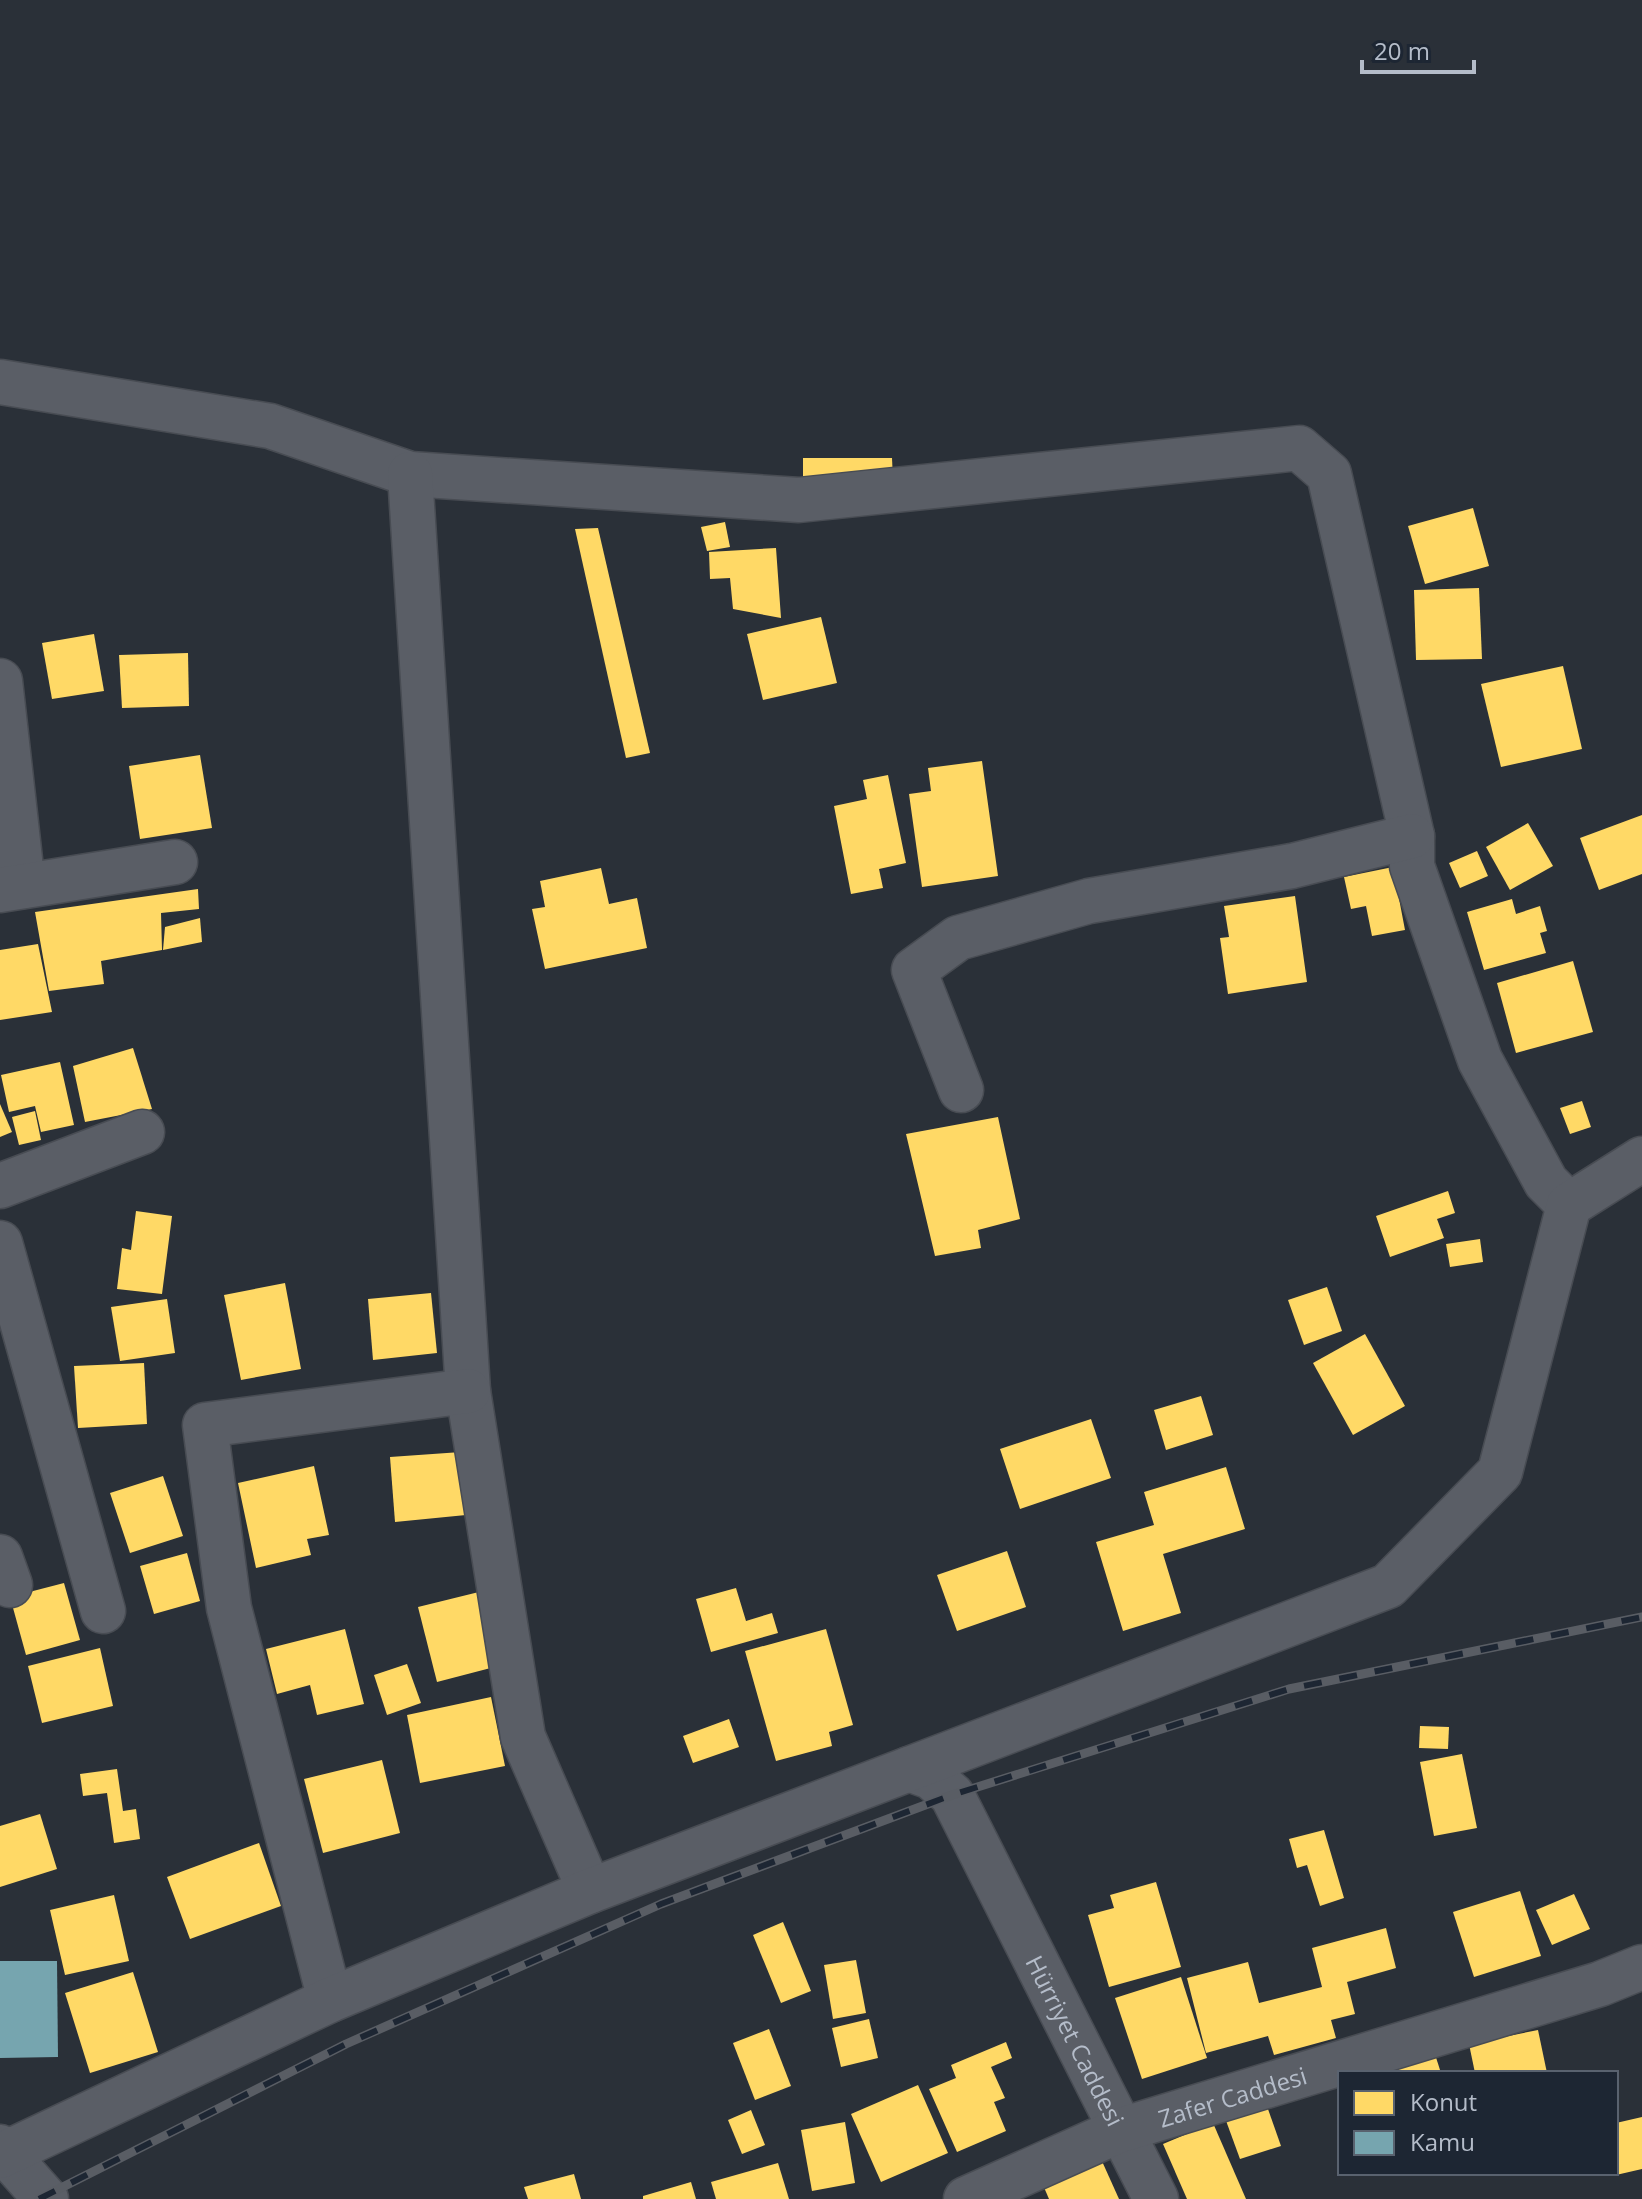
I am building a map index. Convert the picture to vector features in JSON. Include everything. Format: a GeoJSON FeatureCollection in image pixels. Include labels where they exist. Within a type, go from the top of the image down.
{"type":"FeatureCollection","features":[{"type":"Feature","properties":{"kind":"street"},"geometry":{"type":"LineString","coordinates":[[0,382],[270,426],[410,474],[799,500],[1299,448],[1329,474],[1412,836],[1412,866],[1480,1060],[1546,1182],[1569,1205]]}},
{"type":"Feature","properties":{"kind":"street"},"geometry":{"type":"LineString","coordinates":[[410,474],[468,1391],[523,1737],[590,1891]]}},
{"type":"Feature","properties":{"kind":"street"},"geometry":{"type":"LineString","coordinates":[[0,681],[11,888],[175,862]]}},
{"type":"Feature","properties":{"kind":"street"},"geometry":{"type":"LineString","coordinates":[[961,1090],[914,970],[958,938],[1089,901],[1292,866],[1412,836]]}},
{"type":"Feature","properties":{"kind":"street"},"geometry":{"type":"LineString","coordinates":[[0,1186],[142,1132]]}},
{"type":"Feature","properties":{"kind":"street"},"geometry":{"type":"LineString","coordinates":[[46,2199],[2,2151],[330,2000],[590,1891],[1388,1586],[1500,1472],[1569,1205],[1642,1159]]}},
{"type":"Feature","properties":{"kind":"street"},"geometry":{"type":"LineString","coordinates":[[0,1243],[103,1611]]}},
{"type":"Feature","properties":{"kind":"street"},"geometry":{"type":"LineString","coordinates":[[330,2000],[229,1608],[205,1425],[468,1391]]}},
{"type":"Feature","properties":{"kind":"street","name":"Hürriyet Caddesi"},"geometry":{"type":"LineString","coordinates":[[909,1769],[931,1777],[952,1795],[1118,2131],[1156,2199]]}},
{"type":"Feature","properties":{"kind":"street","name":"Zafer Caddesi"},"geometry":{"type":"LineString","coordinates":[[966,2199],[1118,2131],[1600,1984],[1642,1967]]}},
{"type":"Feature","properties":{"kind":"building: Konut"},"geometry":{"type":"Polygon","coordinates":[[[803,458],[892,458],[893,480],[803,480],[803,458]]]}},
{"type":"Feature","properties":{"kind":"building: Konut"},"geometry":{"type":"Polygon","coordinates":[[[1473,508],[1489,566],[1425,584],[1408,526],[1473,508]]]}},
{"type":"Feature","properties":{"kind":"building: Konut"},"geometry":{"type":"Polygon","coordinates":[[[725,522],[730,547],[707,551],[701,527],[725,522]]]}},
{"type":"Feature","properties":{"kind":"building: Konut"},"geometry":{"type":"Polygon","coordinates":[[[598,528],[650,753],[626,758],[575,529],[598,528]]]}},
{"type":"Feature","properties":{"kind":"building: Konut"},"geometry":{"type":"Polygon","coordinates":[[[776,548],[781,618],[733,609],[730,578],[710,579],[709,552],[776,548]]]}},
{"type":"Feature","properties":{"kind":"building: Konut"},"geometry":{"type":"Polygon","coordinates":[[[1479,588],[1482,659],[1416,660],[1414,590],[1479,588]]]}},
{"type":"Feature","properties":{"kind":"building: Konut"},"geometry":{"type":"Polygon","coordinates":[[[821,617],[837,683],[763,700],[747,634],[821,617]]]}},
{"type":"Feature","properties":{"kind":"building: Konut"},"geometry":{"type":"Polygon","coordinates":[[[94,634],[104,691],[52,699],[42,643],[94,634]]]}},
{"type":"Feature","properties":{"kind":"building: Konut"},"geometry":{"type":"Polygon","coordinates":[[[188,653],[189,706],[122,708],[119,655],[188,653]]]}},
{"type":"Feature","properties":{"kind":"building: Konut"},"geometry":{"type":"Polygon","coordinates":[[[1563,666],[1582,749],[1501,767],[1481,684],[1563,666]]]}},
{"type":"Feature","properties":{"kind":"building: Konut"},"geometry":{"type":"Polygon","coordinates":[[[200,755],[212,828],[140,839],[129,766],[200,755]]]}},
{"type":"Feature","properties":{"kind":"building: Konut"},"geometry":{"type":"Polygon","coordinates":[[[982,761],[998,876],[922,887],[909,794],[931,791],[928,768],[982,761]]]}},
{"type":"Feature","properties":{"kind":"building: Konut"},"geometry":{"type":"Polygon","coordinates":[[[888,775],[906,863],[879,869],[883,888],[851,894],[834,806],[867,799],[863,780],[888,775]]]}},
{"type":"Feature","properties":{"kind":"building: Konut"},"geometry":{"type":"Polygon","coordinates":[[[1642,815],[1642,874],[1599,890],[1580,838],[1642,815]]]}},
{"type":"Feature","properties":{"kind":"building: Konut"},"geometry":{"type":"Polygon","coordinates":[[[1528,823],[1553,866],[1510,890],[1486,847],[1528,823]]]}},
{"type":"Feature","properties":{"kind":"building: Konut"},"geometry":{"type":"Polygon","coordinates":[[[1477,851],[1488,876],[1460,888],[1449,863],[1477,851]]]}},
{"type":"Feature","properties":{"kind":"building: Konut"},"geometry":{"type":"Polygon","coordinates":[[[1393,867],[1405,930],[1372,936],[1366,906],[1351,909],[1344,877],[1393,867]]]}},
{"type":"Feature","properties":{"kind":"building: Konut"},"geometry":{"type":"Polygon","coordinates":[[[601,868],[609,904],[637,898],[647,948],[545,969],[532,909],[545,907],[540,881],[601,868]]]}},
{"type":"Feature","properties":{"kind":"building: Konut"},"geometry":{"type":"Polygon","coordinates":[[[198,889],[199,909],[161,913],[162,950],[101,961],[104,984],[49,991],[35,912],[198,889]]]}},
{"type":"Feature","properties":{"kind":"building: Konut"},"geometry":{"type":"Polygon","coordinates":[[[1295,896],[1307,982],[1228,994],[1220,938],[1229,937],[1224,906],[1295,896]]]}},
{"type":"Feature","properties":{"kind":"building: Konut"},"geometry":{"type":"Polygon","coordinates":[[[1512,899],[1516,914],[1540,906],[1547,931],[1540,933],[1546,953],[1484,970],[1467,912],[1512,899]]]}},
{"type":"Feature","properties":{"kind":"building: Konut"},"geometry":{"type":"Polygon","coordinates":[[[200,918],[202,942],[163,950],[165,927],[200,918]]]}},
{"type":"Feature","properties":{"kind":"building: Konut"},"geometry":{"type":"Polygon","coordinates":[[[38,944],[52,1012],[0,1020],[0,950],[38,944]]]}},
{"type":"Feature","properties":{"kind":"building: Konut"},"geometry":{"type":"Polygon","coordinates":[[[1573,961],[1593,1032],[1516,1053],[1497,983],[1573,961]]]}},
{"type":"Feature","properties":{"kind":"building: Konut"},"geometry":{"type":"Polygon","coordinates":[[[133,1048],[152,1109],[85,1122],[73,1066],[133,1048]]]}},
{"type":"Feature","properties":{"kind":"building: Konut"},"geometry":{"type":"Polygon","coordinates":[[[60,1062],[74,1125],[41,1132],[35,1106],[9,1112],[1,1075],[60,1062]]]}},
{"type":"Feature","properties":{"kind":"building: Konut"},"geometry":{"type":"Polygon","coordinates":[[[1582,1101],[1591,1127],[1570,1134],[1560,1108],[1582,1101]]]}},
{"type":"Feature","properties":{"kind":"building: Konut"},"geometry":{"type":"Polygon","coordinates":[[[0,1104],[12,1132],[0,1137],[0,1104]]]}},
{"type":"Feature","properties":{"kind":"building: Konut"},"geometry":{"type":"Polygon","coordinates":[[[35,1111],[41,1140],[19,1145],[12,1117],[35,1111]]]}},
{"type":"Feature","properties":{"kind":"building: Konut"},"geometry":{"type":"Polygon","coordinates":[[[998,1117],[1020,1219],[978,1230],[981,1248],[935,1256],[906,1134],[998,1117]]]}},
{"type":"Feature","properties":{"kind":"building: Konut"},"geometry":{"type":"Polygon","coordinates":[[[1448,1191],[1455,1213],[1437,1219],[1444,1238],[1390,1257],[1376,1216],[1448,1191]]]}},
{"type":"Feature","properties":{"kind":"building: Konut"},"geometry":{"type":"Polygon","coordinates":[[[136,1211],[172,1216],[162,1294],[117,1289],[122,1248],[131,1250],[136,1211]]]}},
{"type":"Feature","properties":{"kind":"building: Konut"},"geometry":{"type":"Polygon","coordinates":[[[1480,1239],[1483,1262],[1450,1267],[1446,1244],[1480,1239]]]}},
{"type":"Feature","properties":{"kind":"building: Konut"},"geometry":{"type":"Polygon","coordinates":[[[285,1283],[301,1369],[241,1380],[224,1295],[285,1283]]]}},
{"type":"Feature","properties":{"kind":"building: Konut"},"geometry":{"type":"Polygon","coordinates":[[[1327,1287],[1342,1331],[1304,1345],[1288,1300],[1327,1287]]]}},
{"type":"Feature","properties":{"kind":"building: Konut"},"geometry":{"type":"Polygon","coordinates":[[[431,1293],[437,1353],[373,1360],[368,1299],[431,1293]]]}},
{"type":"Feature","properties":{"kind":"building: Konut"},"geometry":{"type":"Polygon","coordinates":[[[167,1299],[175,1353],[120,1361],[111,1307],[167,1299]]]}},
{"type":"Feature","properties":{"kind":"building: Konut"},"geometry":{"type":"Polygon","coordinates":[[[1365,1334],[1405,1406],[1353,1435],[1313,1363],[1365,1334]]]}},
{"type":"Feature","properties":{"kind":"building: Konut"},"geometry":{"type":"Polygon","coordinates":[[[144,1363],[147,1424],[78,1428],[74,1366],[144,1363]]]}},
{"type":"Feature","properties":{"kind":"building: Konut"},"geometry":{"type":"Polygon","coordinates":[[[1201,1396],[1213,1435],[1166,1450],[1154,1410],[1201,1396]]]}},
{"type":"Feature","properties":{"kind":"building: Konut"},"geometry":{"type":"Polygon","coordinates":[[[1091,1419],[1111,1478],[1020,1509],[1000,1449],[1091,1419]]]}},
{"type":"Feature","properties":{"kind":"building: Konut"},"geometry":{"type":"Polygon","coordinates":[[[461,1452],[466,1515],[395,1522],[390,1457],[461,1452]]]}},
{"type":"Feature","properties":{"kind":"building: Konut"},"geometry":{"type":"Polygon","coordinates":[[[314,1466],[329,1535],[307,1539],[311,1555],[256,1568],[238,1483],[314,1466]]]}},
{"type":"Feature","properties":{"kind":"building: Konut"},"geometry":{"type":"Polygon","coordinates":[[[1226,1467],[1245,1529],[1163,1554],[1181,1613],[1123,1631],[1096,1542],[1154,1525],[1144,1492],[1226,1467]]]}},
{"type":"Feature","properties":{"kind":"building: Konut"},"geometry":{"type":"Polygon","coordinates":[[[163,1476],[183,1536],[130,1553],[110,1493],[163,1476]]]}},
{"type":"Feature","properties":{"kind":"building: Konut"},"geometry":{"type":"Polygon","coordinates":[[[1007,1551],[1026,1607],[957,1631],[937,1575],[1007,1551]]]}},
{"type":"Feature","properties":{"kind":"building: Konut"},"geometry":{"type":"Polygon","coordinates":[[[187,1553],[200,1601],[154,1614],[140,1566],[187,1553]]]}},
{"type":"Feature","properties":{"kind":"building: Konut"},"geometry":{"type":"Polygon","coordinates":[[[64,1583],[80,1640],[26,1655],[10,1597],[64,1583]]]}},
{"type":"Feature","properties":{"kind":"building: Konut"},"geometry":{"type":"Polygon","coordinates":[[[736,1588],[746,1621],[772,1613],[778,1633],[711,1652],[696,1599],[736,1588]]]}},
{"type":"Feature","properties":{"kind":"building: Konut"},"geometry":{"type":"Polygon","coordinates":[[[487,1590],[506,1664],[437,1682],[418,1607],[487,1590]]]}},
{"type":"Feature","properties":{"kind":"building: Konut"},"geometry":{"type":"Polygon","coordinates":[[[345,1629],[364,1704],[317,1715],[310,1685],[277,1694],[266,1649],[345,1629]]]}},
{"type":"Feature","properties":{"kind":"building: Konut"},"geometry":{"type":"Polygon","coordinates":[[[826,1629],[853,1725],[829,1732],[832,1746],[776,1761],[745,1651],[826,1629]]]}},
{"type":"Feature","properties":{"kind":"building: Konut"},"geometry":{"type":"Polygon","coordinates":[[[100,1648],[113,1706],[42,1723],[28,1666],[100,1648]]]}},
{"type":"Feature","properties":{"kind":"building: Konut"},"geometry":{"type":"Polygon","coordinates":[[[407,1664],[421,1703],[387,1715],[374,1675],[407,1664]]]}},
{"type":"Feature","properties":{"kind":"building: Konut"},"geometry":{"type":"Polygon","coordinates":[[[491,1697],[505,1766],[420,1783],[407,1715],[491,1697]]]}},
{"type":"Feature","properties":{"kind":"building: Konut"},"geometry":{"type":"Polygon","coordinates":[[[729,1719],[739,1747],[693,1763],[683,1736],[729,1719]]]}},
{"type":"Feature","properties":{"kind":"building: Konut"},"geometry":{"type":"Polygon","coordinates":[[[1420,1726],[1449,1727],[1448,1749],[1419,1748],[1420,1726]]]}},
{"type":"Feature","properties":{"kind":"building: Konut"},"geometry":{"type":"Polygon","coordinates":[[[1462,1754],[1477,1828],[1434,1836],[1420,1762],[1462,1754]]]}},
{"type":"Feature","properties":{"kind":"building: Konut"},"geometry":{"type":"Polygon","coordinates":[[[382,1760],[400,1833],[323,1853],[304,1779],[382,1760]]]}},
{"type":"Feature","properties":{"kind":"building: Konut"},"geometry":{"type":"Polygon","coordinates":[[[117,1769],[123,1811],[136,1809],[140,1839],[114,1843],[107,1793],[83,1796],[80,1774],[117,1769]]]}},
{"type":"Feature","properties":{"kind":"building: Konut"},"geometry":{"type":"Polygon","coordinates":[[[40,1814],[57,1869],[0,1887],[0,1826],[40,1814]]]}},
{"type":"Feature","properties":{"kind":"building: Konut"},"geometry":{"type":"Polygon","coordinates":[[[1324,1830],[1344,1898],[1320,1906],[1307,1865],[1297,1868],[1289,1839],[1324,1830]]]}},
{"type":"Feature","properties":{"kind":"building: Konut"},"geometry":{"type":"Polygon","coordinates":[[[259,1843],[281,1906],[190,1939],[167,1877],[259,1843]]]}},
{"type":"Feature","properties":{"kind":"building: Konut"},"geometry":{"type":"Polygon","coordinates":[[[1156,1882],[1181,1967],[1109,1987],[1088,1915],[1114,1908],[1110,1895],[1156,1882]]]}},
{"type":"Feature","properties":{"kind":"building: Konut"},"geometry":{"type":"Polygon","coordinates":[[[1520,1891],[1541,1956],[1474,1977],[1453,1912],[1520,1891]]]}},
{"type":"Feature","properties":{"kind":"building: Konut"},"geometry":{"type":"Polygon","coordinates":[[[1574,1894],[1590,1929],[1552,1945],[1536,1910],[1574,1894]]]}},
{"type":"Feature","properties":{"kind":"building: Konut"},"geometry":{"type":"Polygon","coordinates":[[[114,1895],[129,1961],[65,1975],[50,1910],[114,1895]]]}},
{"type":"Feature","properties":{"kind":"building: Konut"},"geometry":{"type":"Polygon","coordinates":[[[783,1922],[811,1991],[781,2003],[753,1935],[783,1922]]]}},
{"type":"Feature","properties":{"kind":"building: Konut"},"geometry":{"type":"Polygon","coordinates":[[[1386,1928],[1396,1968],[1347,1982],[1355,2014],[1331,2020],[1336,2038],[1274,2055],[1268,2036],[1206,2053],[1187,1978],[1248,1962],[1259,2003],[1322,1987],[1312,1948],[1386,1928]]]}},
{"type":"Feature","properties":{"kind":"building: Konut"},"geometry":{"type":"Polygon","coordinates":[[[856,1960],[866,2013],[833,2019],[824,1965],[856,1960]]]}},
{"type":"Feature","properties":{"kind":"building: Konut"},"geometry":{"type":"Polygon","coordinates":[[[133,1972],[158,2052],[90,2073],[65,1993],[133,1972]]]}},
{"type":"Feature","properties":{"kind":"building: Konut"},"geometry":{"type":"Polygon","coordinates":[[[1181,1977],[1207,2058],[1142,2079],[1115,1998],[1181,1977]]]}},
{"type":"Feature","properties":{"kind":"building: Konut"},"geometry":{"type":"Polygon","coordinates":[[[869,2019],[878,2058],[841,2067],[832,2028],[869,2019]]]}},
{"type":"Feature","properties":{"kind":"building: Konut"},"geometry":{"type":"Polygon","coordinates":[[[769,2029],[791,2086],[755,2100],[733,2043],[769,2029]]]}},
{"type":"Feature","properties":{"kind":"building: Konut"},"geometry":{"type":"Polygon","coordinates":[[[1538,2030],[1547,2071],[1475,2071],[1469,2044],[1538,2030]]]}},
{"type":"Feature","properties":{"kind":"building: Konut"},"geometry":{"type":"Polygon","coordinates":[[[1006,2042],[1012,2058],[991,2067],[1005,2098],[994,2102],[1006,2131],[957,2152],[929,2089],[956,2078],[951,2065],[1006,2042]]]}},
{"type":"Feature","properties":{"kind":"building: Konut"},"geometry":{"type":"Polygon","coordinates":[[[1432,2045],[1440,2071],[1369,2071],[1432,2045]]]}},
{"type":"Feature","properties":{"kind":"building: Konut"},"geometry":{"type":"Polygon","coordinates":[[[918,2085],[948,2153],[881,2182],[851,2114],[918,2085]]]}},
{"type":"Feature","properties":{"kind":"building: Konut"},"geometry":{"type":"Polygon","coordinates":[[[1262,2092],[1281,2146],[1240,2159],[1221,2107],[1262,2092]]]}},
{"type":"Feature","properties":{"kind":"building: Konut"},"geometry":{"type":"Polygon","coordinates":[[[751,2110],[765,2145],[742,2154],[728,2120],[751,2110]]]}},
{"type":"Feature","properties":{"kind":"building: Konut"},"geometry":{"type":"Polygon","coordinates":[[[1642,2117],[1642,2169],[1618,2175],[1618,2123],[1642,2117]]]}},
{"type":"Feature","properties":{"kind":"building: Konut"},"geometry":{"type":"Polygon","coordinates":[[[845,2122],[855,2183],[812,2191],[801,2130],[845,2122]]]}},
{"type":"Feature","properties":{"kind":"building: Konut"},"geometry":{"type":"Polygon","coordinates":[[[1213,2123],[1246,2199],[1187,2199],[1163,2144],[1213,2123]]]}},
{"type":"Feature","properties":{"kind":"building: Konut"},"geometry":{"type":"Polygon","coordinates":[[[1101,2159],[1119,2199],[1049,2199],[1043,2185],[1101,2159]]]}},
{"type":"Feature","properties":{"kind":"building: Konut"},"geometry":{"type":"Polygon","coordinates":[[[778,2163],[789,2199],[716,2199],[711,2182],[778,2163]]]}},
{"type":"Feature","properties":{"kind":"building: Konut"},"geometry":{"type":"Polygon","coordinates":[[[574,2174],[581,2199],[528,2199],[524,2187],[574,2174]]]}},
{"type":"Feature","properties":{"kind":"building: Konut"},"geometry":{"type":"Polygon","coordinates":[[[691,2182],[696,2199],[643,2199],[643,2196],[691,2182]]]}},
{"type":"Feature","properties":{"kind":"building: Kamu"},"geometry":{"type":"Polygon","coordinates":[[[0,1961],[57,1961],[58,2057],[0,2058],[0,1961]]]}},
{"type":"Feature","properties":{"kind":"railway"},"geometry":{"type":"LineString","coordinates":[[39,2199],[346,2044],[661,1904],[952,1795],[1289,1689],[1642,1617]]}}]}
